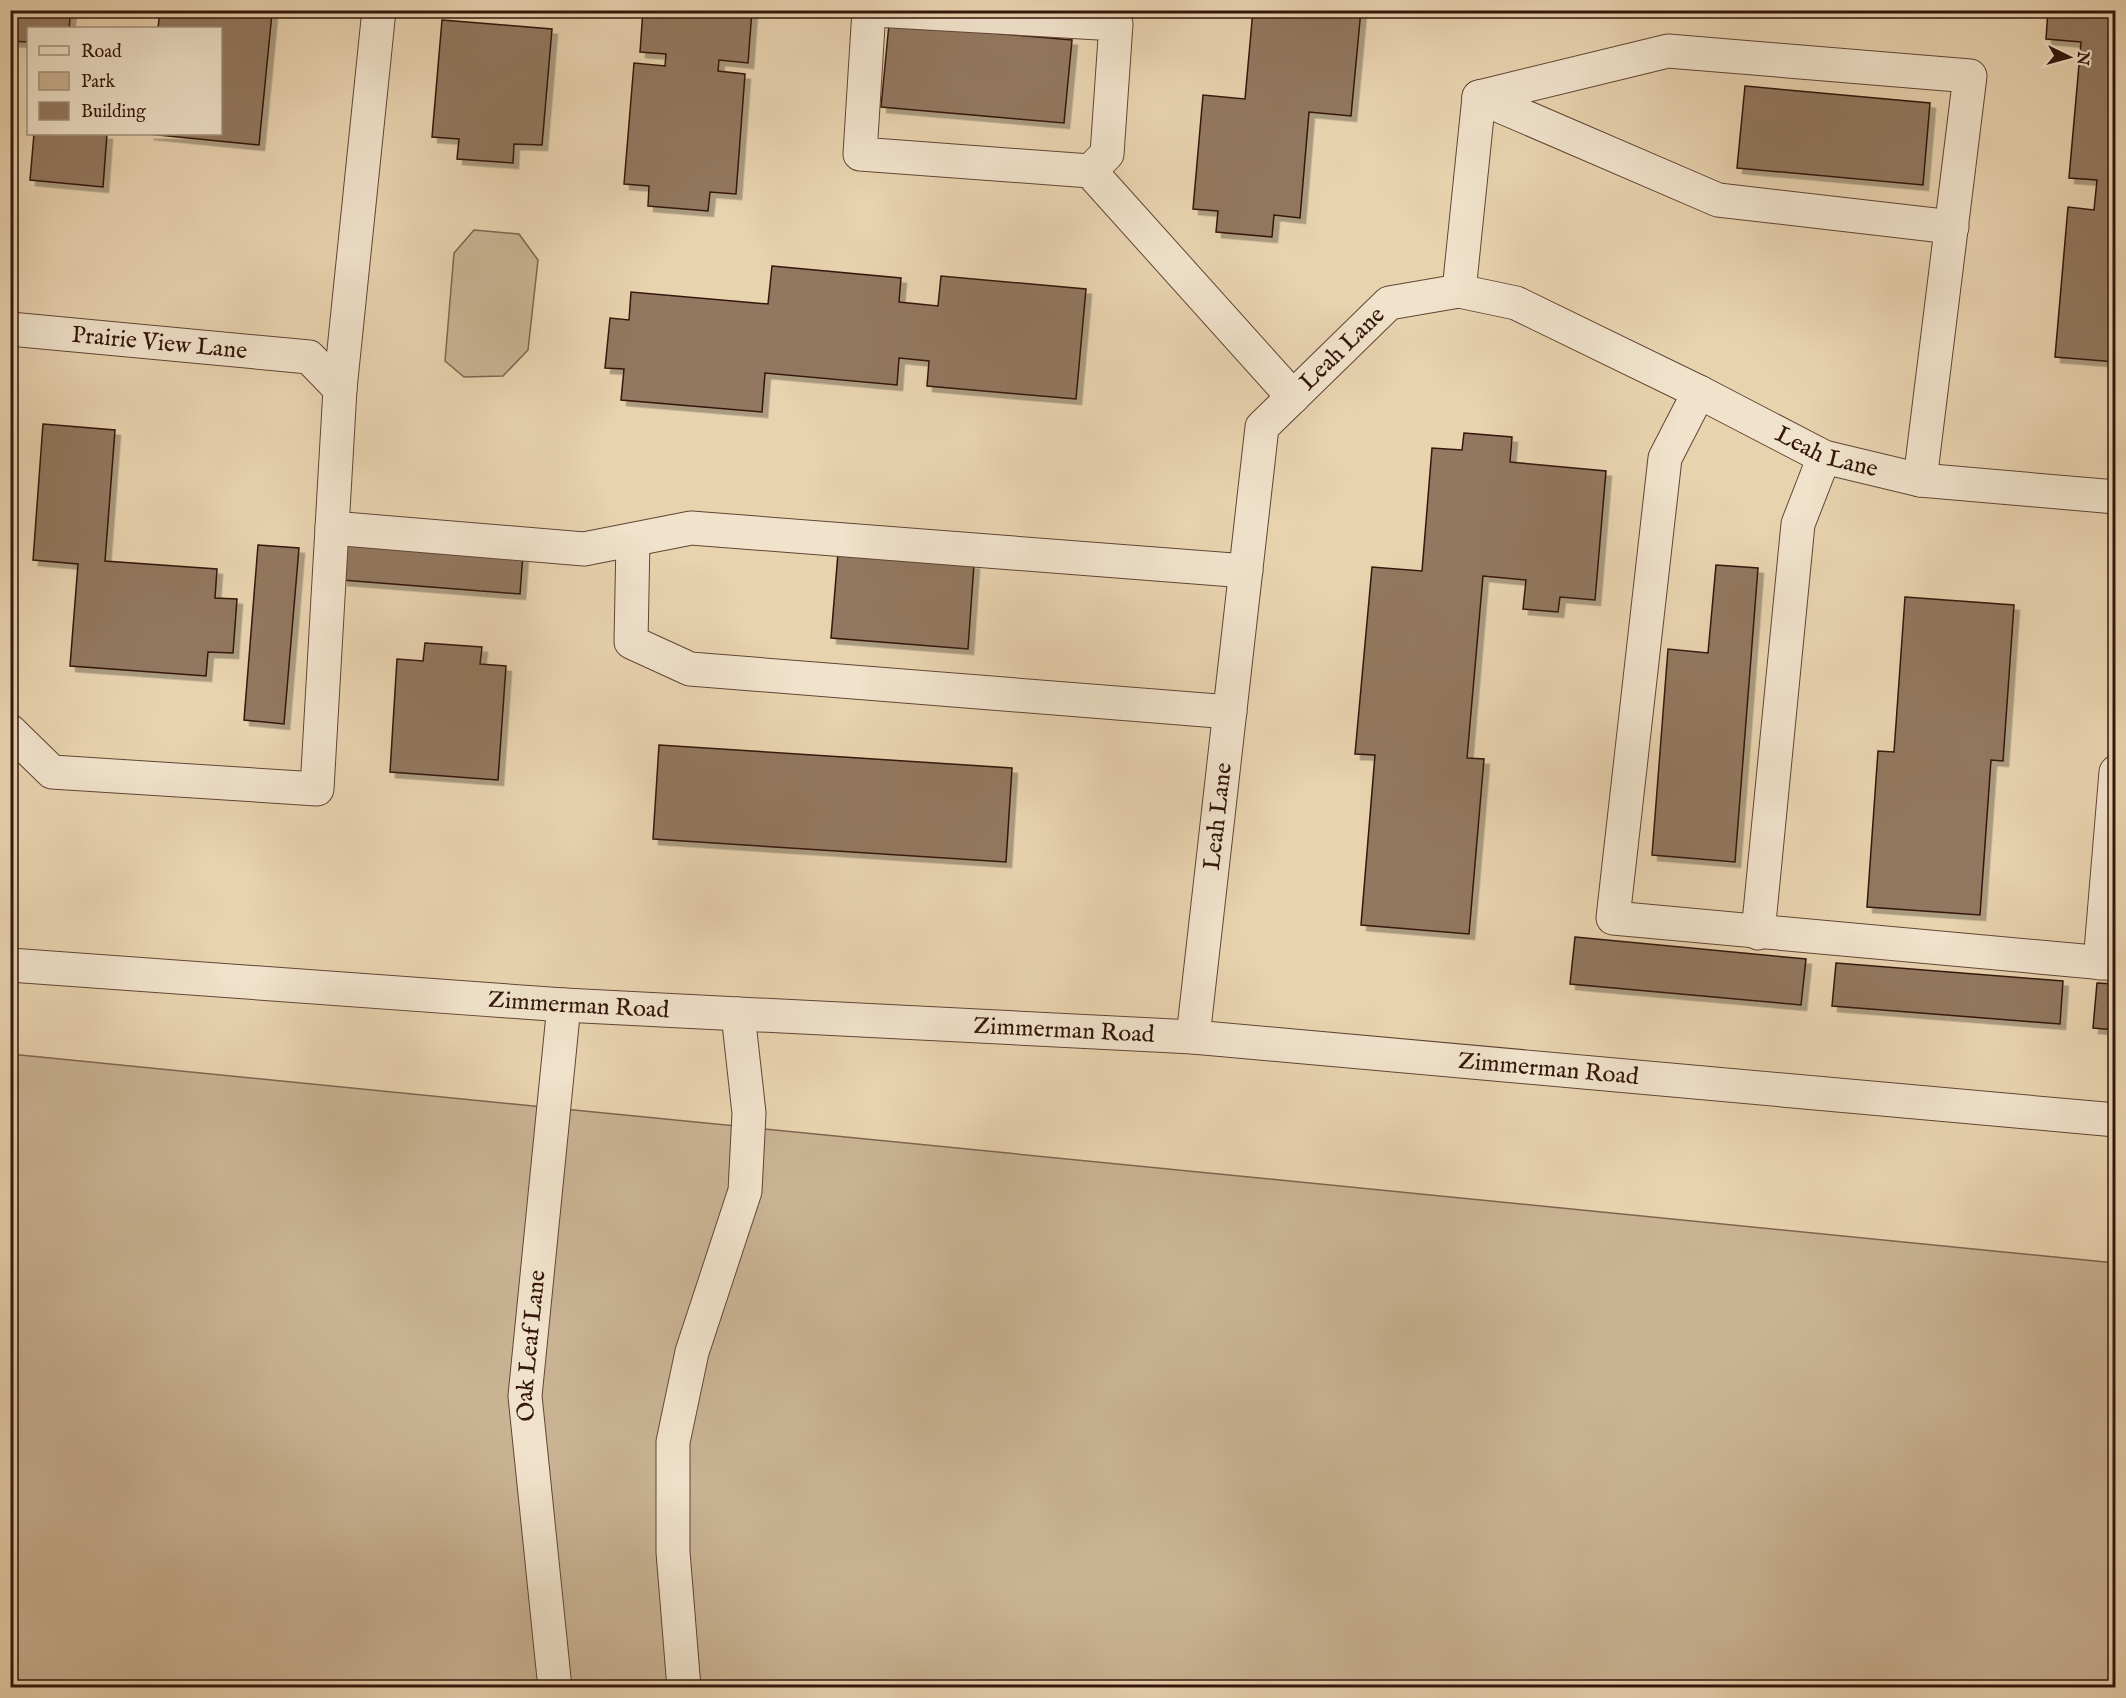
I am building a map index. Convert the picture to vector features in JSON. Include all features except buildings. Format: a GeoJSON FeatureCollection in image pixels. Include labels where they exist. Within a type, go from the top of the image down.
{"type":"FeatureCollection","features":[{"type":"Feature","properties":{"kind":"street"},"geometry":{"type":"LineString","coordinates":[[10,731],[52,772],[317,789],[340,389],[379,10]]}},
{"type":"Feature","properties":{"kind":"street"},"geometry":{"type":"LineString","coordinates":[[869,10],[860,154],[1090,171],[1293,397]]}},
{"type":"Feature","properties":{"kind":"street"},"geometry":{"type":"LineString","coordinates":[[874,10],[1116,17],[1107,154],[1090,171]]}},
{"type":"Feature","properties":{"kind":"street"},"geometry":{"type":"LineString","coordinates":[[1479,97],[1668,51],[1970,76],[1920,480]]}},
{"type":"Feature","properties":{"kind":"street"},"geometry":{"type":"LineString","coordinates":[[1479,97],[1718,200],[1952,227]]}},
{"type":"Feature","properties":{"kind":"street"},"geometry":{"type":"LineString","coordinates":[[1459,291],[1479,97]]}},
{"type":"Feature","properties":{"kind":"street","name":"Leah Lane"},"geometry":{"type":"LineString","coordinates":[[1192,1037],[1262,427],[1389,303],[1459,291],[1516,303],[1699,392],[1824,457],[1920,480],[2115,497]]}},
{"type":"Feature","properties":{"kind":"street","name":"Prairie View Lane"},"geometry":{"type":"LineString","coordinates":[[10,330],[309,357],[340,389]]}},
{"type":"Feature","properties":{"kind":"street"},"geometry":{"type":"LineString","coordinates":[[1699,392],[1665,458],[1614,918],[2108,964],[2115,772]]}},
{"type":"Feature","properties":{"kind":"street"},"geometry":{"type":"LineString","coordinates":[[1758,933],[1798,524],[1824,457]]}},
{"type":"Feature","properties":{"kind":"street"},"geometry":{"type":"LineString","coordinates":[[332,528],[584,549],[691,528],[1246,571]]}},
{"type":"Feature","properties":{"kind":"street"},"geometry":{"type":"LineString","coordinates":[[633,540],[631,642],[690,669],[1230,712]]}},
{"type":"Feature","properties":{"kind":"street","name":"Zimmerman Road"},"geometry":{"type":"LineString","coordinates":[[10,965],[564,1005],[1192,1037],[2115,1120]]}},
{"type":"Feature","properties":{"kind":"street","name":"Oak Leaf Lane"},"geometry":{"type":"LineString","coordinates":[[555,1688],[525,1396],[564,1005]]}},
{"type":"Feature","properties":{"kind":"street"},"geometry":{"type":"LineString","coordinates":[[684,1688],[673,1552],[673,1442],[692,1352],[746,1191],[749,1113],[738,1014]]}},
{"type":"Feature","properties":{"kind":"green space"},"geometry":{"type":"Polygon","coordinates":[[[474,230],[519,234],[538,260],[528,350],[503,376],[464,377],[445,361],[454,253],[474,230]]]}},
{"type":"Feature","properties":{"kind":"green space"},"geometry":{"type":"Polygon","coordinates":[[[10,1054],[2115,1263],[2115,1687],[11,1687],[10,1054]]]}}]}
